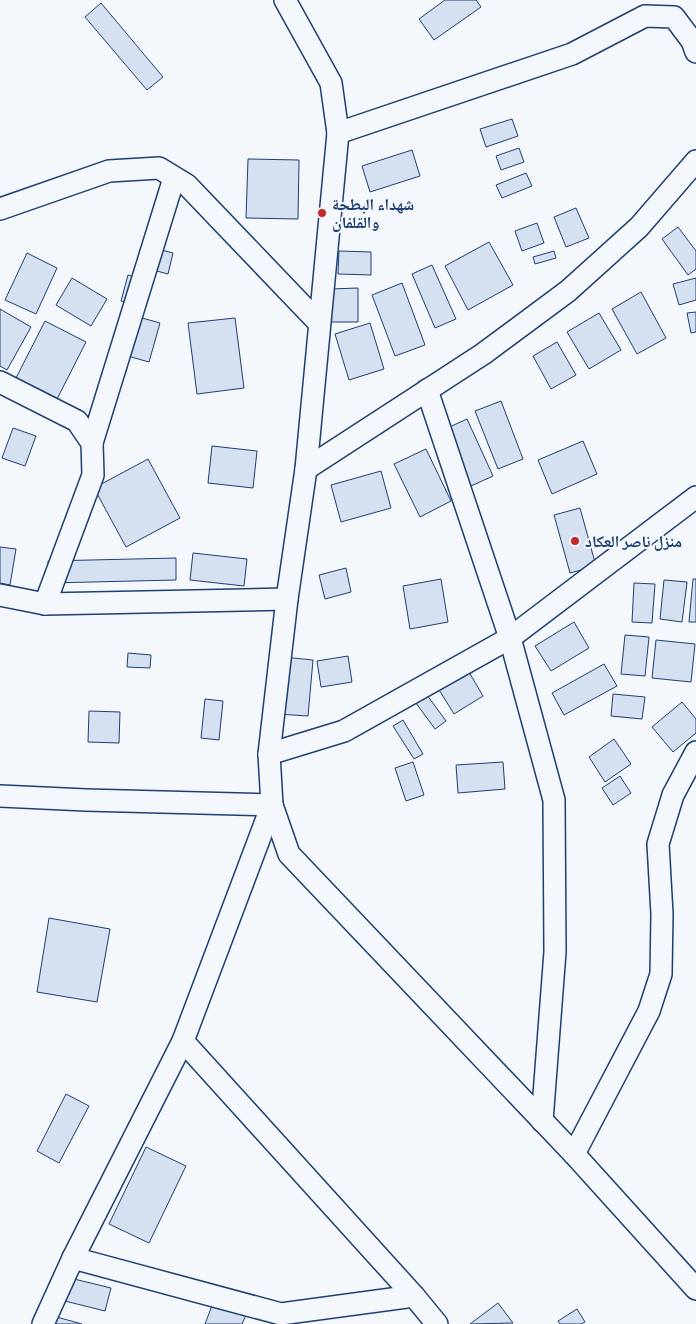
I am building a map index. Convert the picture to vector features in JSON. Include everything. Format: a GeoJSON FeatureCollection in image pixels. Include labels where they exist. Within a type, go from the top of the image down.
{"type":"FeatureCollection","features":[{"type":"Feature","properties":{"kind":"street"},"geometry":{"type":"LineString","coordinates":[[285,0],[331,83],[338,133],[306,469],[287,599],[269,754],[272,805],[289,854],[574,1154],[696,1289]]}},
{"type":"Feature","properties":{"kind":"street"},"geometry":{"type":"LineString","coordinates":[[338,133],[572,54],[645,16],[674,17],[692,41],[696,52]]}},
{"type":"Feature","properties":{"kind":"street"},"geometry":{"type":"LineString","coordinates":[[306,469],[483,354],[568,291],[638,227],[696,161]]}},
{"type":"Feature","properties":{"kind":"street"},"geometry":{"type":"LineString","coordinates":[[0,209],[109,171],[159,168],[187,185],[320,323]]}},
{"type":"Feature","properties":{"kind":"street"},"geometry":{"type":"LineString","coordinates":[[45,604],[93,475],[92,443],[174,178]]}},
{"type":"Feature","properties":{"kind":"street"},"geometry":{"type":"LineString","coordinates":[[0,382],[76,421],[92,443]]}},
{"type":"Feature","properties":{"kind":"street"},"geometry":{"type":"LineString","coordinates":[[427,390],[510,638],[554,800],[555,952],[542,1121]]}},
{"type":"Feature","properties":{"kind":"street"},"geometry":{"type":"LineString","coordinates":[[269,754],[344,731],[510,638],[696,498]]}},
{"type":"Feature","properties":{"kind":"street"},"geometry":{"type":"LineString","coordinates":[[0,595],[45,604],[287,599]]}},
{"type":"Feature","properties":{"kind":"street"},"geometry":{"type":"LineString","coordinates":[[574,1154],[649,1011],[661,974],[662,914],[658,844],[673,795],[696,752]]}},
{"type":"Feature","properties":{"kind":"street"},"geometry":{"type":"LineString","coordinates":[[0,796],[272,805]]}},
{"type":"Feature","properties":{"kind":"street"},"geometry":{"type":"LineString","coordinates":[[43,1324],[73,1258],[184,1041],[272,805]]}},
{"type":"Feature","properties":{"kind":"street"},"geometry":{"type":"LineString","coordinates":[[184,1041],[414,1296],[437,1324]]}},
{"type":"Feature","properties":{"kind":"street"},"geometry":{"type":"LineString","coordinates":[[73,1258],[281,1319],[414,1296]]}},
{"type":"Feature","properties":{"kind":"building"},"geometry":{"type":"Polygon","coordinates":[[[445,0],[476,0],[481,7],[434,40],[419,19],[445,0]]]}},
{"type":"Feature","properties":{"kind":"building"},"geometry":{"type":"Polygon","coordinates":[[[101,3],[163,77],[147,90],[85,17],[101,3]]]}},
{"type":"Feature","properties":{"kind":"building"},"geometry":{"type":"Polygon","coordinates":[[[512,119],[518,136],[486,147],[480,129],[512,119]]]}},
{"type":"Feature","properties":{"kind":"building"},"geometry":{"type":"Polygon","coordinates":[[[519,148],[524,162],[501,170],[496,156],[519,148]]]}},
{"type":"Feature","properties":{"kind":"building"},"geometry":{"type":"Polygon","coordinates":[[[412,150],[420,176],[370,192],[362,166],[412,150]]]}},
{"type":"Feature","properties":{"kind":"building"},"geometry":{"type":"Polygon","coordinates":[[[248,159],[299,160],[298,219],[246,218],[248,159]]]}},
{"type":"Feature","properties":{"kind":"building"},"geometry":{"type":"Polygon","coordinates":[[[526,173],[532,186],[502,198],[496,185],[526,173]]]}},
{"type":"Feature","properties":{"kind":"building"},"geometry":{"type":"Polygon","coordinates":[[[576,208],[589,238],[566,247],[554,217],[576,208]]]}},
{"type":"Feature","properties":{"kind":"building"},"geometry":{"type":"Polygon","coordinates":[[[537,223],[544,243],[522,251],[515,231],[537,223]]]}},
{"type":"Feature","properties":{"kind":"building"},"geometry":{"type":"Polygon","coordinates":[[[678,227],[696,251],[696,269],[688,275],[662,239],[678,227]]]}},
{"type":"Feature","properties":{"kind":"building"},"geometry":{"type":"Polygon","coordinates":[[[489,242],[513,285],[468,310],[445,266],[489,242]]]}},
{"type":"Feature","properties":{"kind":"building"},"geometry":{"type":"Polygon","coordinates":[[[150,247],[173,253],[168,274],[145,268],[150,247]]]}},
{"type":"Feature","properties":{"kind":"building"},"geometry":{"type":"Polygon","coordinates":[[[339,251],[371,252],[371,275],[338,274],[339,251]]]}},
{"type":"Feature","properties":{"kind":"building"},"geometry":{"type":"Polygon","coordinates":[[[554,251],[556,258],[535,264],[533,257],[554,251]]]}},
{"type":"Feature","properties":{"kind":"building"},"geometry":{"type":"Polygon","coordinates":[[[27,253],[57,268],[36,314],[5,300],[27,253]]]}},
{"type":"Feature","properties":{"kind":"building"},"geometry":{"type":"Polygon","coordinates":[[[432,265],[456,319],[435,328],[412,274],[432,265]]]}},
{"type":"Feature","properties":{"kind":"building"},"geometry":{"type":"Polygon","coordinates":[[[128,275],[152,281],[145,308],[121,301],[128,275]]]}},
{"type":"Feature","properties":{"kind":"building"},"geometry":{"type":"Polygon","coordinates":[[[72,278],[107,299],[91,326],[56,305],[72,278]]]}},
{"type":"Feature","properties":{"kind":"building"},"geometry":{"type":"Polygon","coordinates":[[[696,278],[696,300],[679,305],[673,284],[696,278]]]}},
{"type":"Feature","properties":{"kind":"building"},"geometry":{"type":"Polygon","coordinates":[[[402,283],[425,345],[395,356],[372,295],[402,283]]]}},
{"type":"Feature","properties":{"kind":"building"},"geometry":{"type":"Polygon","coordinates":[[[358,288],[358,322],[331,322],[331,289],[358,288]]]}},
{"type":"Feature","properties":{"kind":"building"},"geometry":{"type":"Polygon","coordinates":[[[641,292],[666,338],[637,354],[612,309],[641,292]]]}},
{"type":"Feature","properties":{"kind":"building"},"geometry":{"type":"Polygon","coordinates":[[[0,309],[31,327],[7,370],[0,366],[0,309]]]}},
{"type":"Feature","properties":{"kind":"building"},"geometry":{"type":"Polygon","coordinates":[[[696,312],[696,332],[691,333],[687,313],[696,312]]]}},
{"type":"Feature","properties":{"kind":"building"},"geometry":{"type":"Polygon","coordinates":[[[599,313],[621,350],[589,369],[567,332],[599,313]]]}},
{"type":"Feature","properties":{"kind":"building"},"geometry":{"type":"Polygon","coordinates":[[[128,314],[160,323],[149,362],[117,353],[128,314]]]}},
{"type":"Feature","properties":{"kind":"building"},"geometry":{"type":"Polygon","coordinates":[[[235,318],[244,388],[197,394],[188,323],[235,318]]]}},
{"type":"Feature","properties":{"kind":"building"},"geometry":{"type":"Polygon","coordinates":[[[45,321],[86,342],[57,399],[16,378],[45,321]]]}},
{"type":"Feature","properties":{"kind":"building"},"geometry":{"type":"Polygon","coordinates":[[[370,323],[384,369],[349,380],[335,334],[370,323]]]}},
{"type":"Feature","properties":{"kind":"building"},"geometry":{"type":"Polygon","coordinates":[[[557,342],[576,375],[551,389],[533,356],[557,342]]]}},
{"type":"Feature","properties":{"kind":"building"},"geometry":{"type":"Polygon","coordinates":[[[501,401],[523,459],[498,469],[475,411],[501,401]]]}},
{"type":"Feature","properties":{"kind":"building"},"geometry":{"type":"Polygon","coordinates":[[[467,419],[493,476],[471,486],[445,429],[467,419]]]}},
{"type":"Feature","properties":{"kind":"building"},"geometry":{"type":"Polygon","coordinates":[[[13,428],[36,436],[25,466],[2,458],[13,428]]]}},
{"type":"Feature","properties":{"kind":"building"},"geometry":{"type":"Polygon","coordinates":[[[583,441],[597,474],[552,494],[538,460],[583,441]]]}},
{"type":"Feature","properties":{"kind":"building"},"geometry":{"type":"Polygon","coordinates":[[[212,446],[257,451],[253,488],[208,483],[212,446]]]}},
{"type":"Feature","properties":{"kind":"building"},"geometry":{"type":"Polygon","coordinates":[[[426,449],[451,501],[420,517],[394,464],[426,449]]]}},
{"type":"Feature","properties":{"kind":"building"},"geometry":{"type":"Polygon","coordinates":[[[148,459],[180,518],[126,547],[94,488],[148,459]]]}},
{"type":"Feature","properties":{"kind":"building"},"geometry":{"type":"Polygon","coordinates":[[[381,471],[391,508],[341,522],[331,485],[381,471]]]}},
{"type":"Feature","properties":{"kind":"building","name":"منزل ناصر العكاد"},"geometry":{"type":"Polygon","coordinates":[[[580,508],[596,566],[570,573],[554,515],[580,508]]]}},
{"type":"Feature","properties":{"kind":"building"},"geometry":{"type":"Polygon","coordinates":[[[0,547],[16,549],[10,585],[0,583],[0,547]]]}},
{"type":"Feature","properties":{"kind":"building"},"geometry":{"type":"Polygon","coordinates":[[[193,553],[247,559],[244,586],[190,580],[193,553]]]}},
{"type":"Feature","properties":{"kind":"building"},"geometry":{"type":"Polygon","coordinates":[[[176,558],[176,580],[49,583],[48,561],[176,558]]]}},
{"type":"Feature","properties":{"kind":"building"},"geometry":{"type":"Polygon","coordinates":[[[346,568],[351,592],[325,599],[319,575],[346,568]]]}},
{"type":"Feature","properties":{"kind":"building"},"geometry":{"type":"Polygon","coordinates":[[[441,579],[448,622],[410,629],[403,586],[441,579]]]}},
{"type":"Feature","properties":{"kind":"building"},"geometry":{"type":"Polygon","coordinates":[[[693,579],[696,579],[696,622],[689,622],[693,579]]]}},
{"type":"Feature","properties":{"kind":"building"},"geometry":{"type":"Polygon","coordinates":[[[664,580],[687,582],[682,622],[660,619],[664,580]]]}},
{"type":"Feature","properties":{"kind":"building"},"geometry":{"type":"Polygon","coordinates":[[[634,583],[655,584],[652,623],[632,622],[634,583]]]}},
{"type":"Feature","properties":{"kind":"building"},"geometry":{"type":"Polygon","coordinates":[[[574,622],[589,648],[551,671],[535,646],[574,622]]]}},
{"type":"Feature","properties":{"kind":"building"},"geometry":{"type":"Polygon","coordinates":[[[625,635],[649,637],[645,676],[621,674],[625,635]]]}},
{"type":"Feature","properties":{"kind":"building"},"geometry":{"type":"Polygon","coordinates":[[[656,640],[695,644],[691,682],[652,678],[656,640]]]}},
{"type":"Feature","properties":{"kind":"building"},"geometry":{"type":"Polygon","coordinates":[[[128,653],[151,655],[150,668],[127,667],[128,653]]]}},
{"type":"Feature","properties":{"kind":"building"},"geometry":{"type":"Polygon","coordinates":[[[348,656],[352,682],[321,687],[317,661],[348,656]]]}},
{"type":"Feature","properties":{"kind":"building"},"geometry":{"type":"Polygon","coordinates":[[[283,657],[313,660],[308,716],[278,714],[283,657]]]}},
{"type":"Feature","properties":{"kind":"building"},"geometry":{"type":"Polygon","coordinates":[[[604,664],[617,686],[564,715],[552,693],[604,664]]]}},
{"type":"Feature","properties":{"kind":"building"},"geometry":{"type":"Polygon","coordinates":[[[466,667],[483,696],[454,714],[436,685],[466,667]]]}},
{"type":"Feature","properties":{"kind":"building"},"geometry":{"type":"Polygon","coordinates":[[[424,691],[446,721],[435,729],[413,699],[424,691]]]}},
{"type":"Feature","properties":{"kind":"building"},"geometry":{"type":"Polygon","coordinates":[[[613,694],[645,697],[642,719],[611,716],[613,694]]]}},
{"type":"Feature","properties":{"kind":"building"},"geometry":{"type":"Polygon","coordinates":[[[205,699],[223,701],[219,740],[201,738],[205,699]]]}},
{"type":"Feature","properties":{"kind":"building"},"geometry":{"type":"Polygon","coordinates":[[[682,702],[696,719],[696,733],[673,752],[652,727],[682,702]]]}},
{"type":"Feature","properties":{"kind":"building"},"geometry":{"type":"Polygon","coordinates":[[[89,711],[120,712],[119,743],[88,742],[89,711]]]}},
{"type":"Feature","properties":{"kind":"building"},"geometry":{"type":"Polygon","coordinates":[[[403,720],[423,754],[414,759],[393,726],[403,720]]]}},
{"type":"Feature","properties":{"kind":"building"},"geometry":{"type":"Polygon","coordinates":[[[614,739],[631,764],[605,782],[589,757],[614,739]]]}},
{"type":"Feature","properties":{"kind":"building"},"geometry":{"type":"Polygon","coordinates":[[[413,762],[424,795],[406,801],[395,768],[413,762]]]}},
{"type":"Feature","properties":{"kind":"building"},"geometry":{"type":"Polygon","coordinates":[[[503,762],[505,789],[458,793],[456,765],[503,762]]]}},
{"type":"Feature","properties":{"kind":"building"},"geometry":{"type":"Polygon","coordinates":[[[620,776],[631,793],[613,805],[602,788],[620,776]]]}},
{"type":"Feature","properties":{"kind":"building"},"geometry":{"type":"Polygon","coordinates":[[[49,918],[110,929],[97,1002],[37,992],[49,918]]]}},
{"type":"Feature","properties":{"kind":"building"},"geometry":{"type":"Polygon","coordinates":[[[66,1094],[89,1106],[59,1163],[37,1151],[66,1094]]]}},
{"type":"Feature","properties":{"kind":"building"},"geometry":{"type":"Polygon","coordinates":[[[146,1147],[186,1166],[149,1243],[109,1224],[146,1147]]]}},
{"type":"Feature","properties":{"kind":"building"},"geometry":{"type":"Polygon","coordinates":[[[70,1278],[111,1288],[105,1311],[65,1301],[70,1278]]]}},
{"type":"Feature","properties":{"kind":"building"},"geometry":{"type":"Polygon","coordinates":[[[213,1303],[246,1315],[242,1324],[205,1324],[213,1303]]]}},
{"type":"Feature","properties":{"kind":"building"},"geometry":{"type":"Polygon","coordinates":[[[498,1303],[513,1323],[470,1324],[498,1303]]]}},
{"type":"Feature","properties":{"kind":"building"},"geometry":{"type":"Polygon","coordinates":[[[577,1309],[585,1322],[581,1324],[560,1324],[558,1321],[577,1309]]]}},
{"type":"Feature","properties":{"kind":"building"},"geometry":{"type":"Polygon","coordinates":[[[53,1316],[82,1324],[50,1324],[53,1316]]]}},
{"type":"Feature","properties":{"kind":"place","name":"شهداء البطحة والقلفان"},"geometry":{"type":"Point","coordinates":[322,213]}},
{"type":"Feature","properties":{"kind":"place","name":"منزل ناصر العكاد"},"geometry":{"type":"Point","coordinates":[575,541]}}]}
